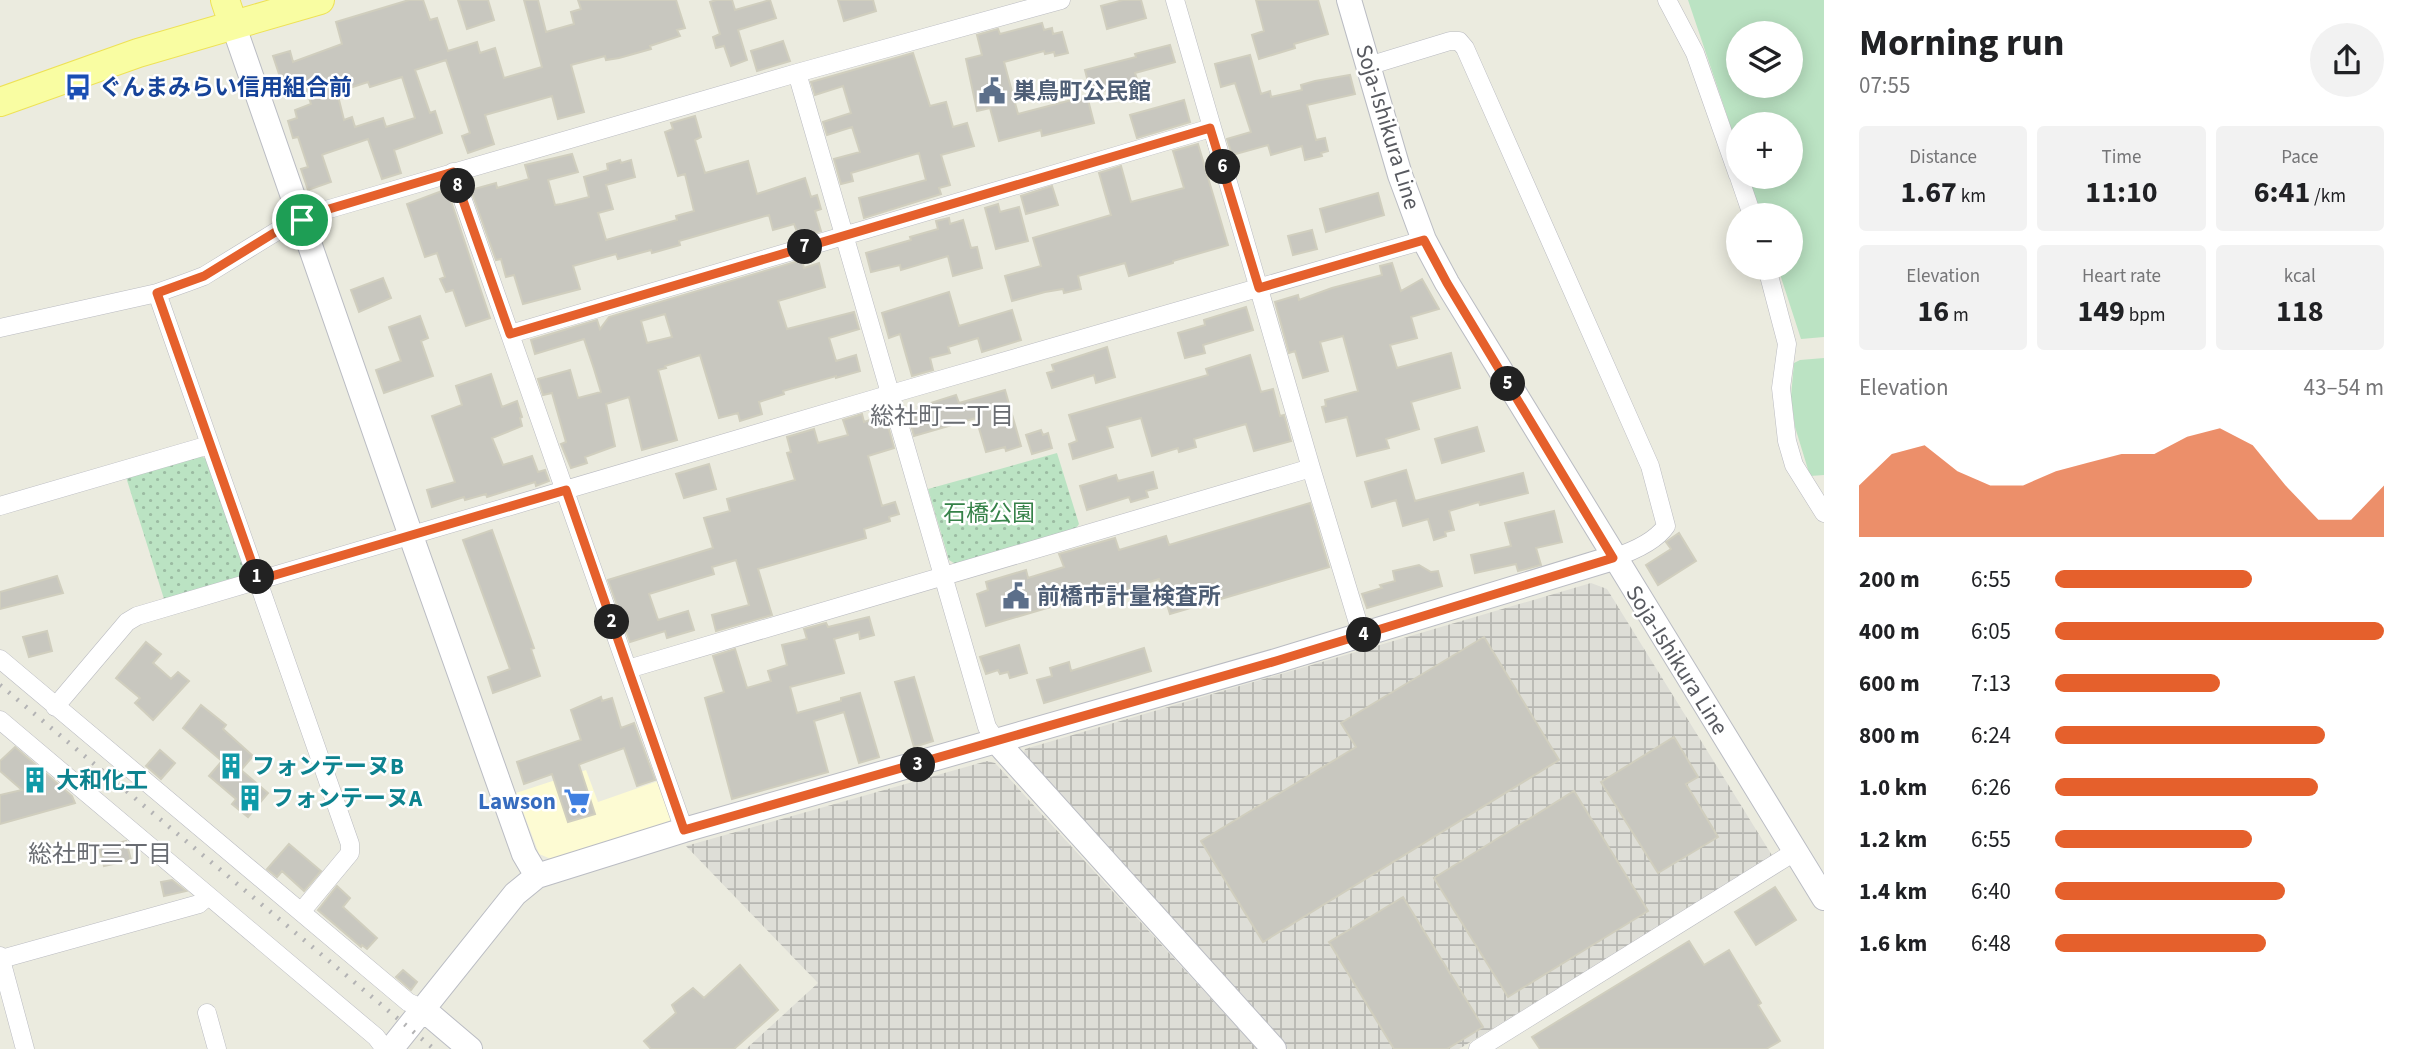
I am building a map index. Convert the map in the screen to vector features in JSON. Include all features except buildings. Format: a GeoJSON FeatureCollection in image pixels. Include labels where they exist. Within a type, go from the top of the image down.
{"type":"FeatureCollection","features":[{"type":"Feature","properties":{"kind":"main road"},"geometry":{"type":"LineString","coordinates":[[0,102],[138,53],[229,12],[320,0]]}},
{"type":"Feature","properties":{"kind":"street"},"geometry":{"type":"LineString","coordinates":[[0,328],[157,293],[204,276],[282,228],[319,212],[797,72],[1061,0]]}},
{"type":"Feature","properties":{"kind":"street"},"geometry":{"type":"LineString","coordinates":[[1175,0],[1210,128],[1362,636]]}},
{"type":"Feature","properties":{"kind":"street","name":"Soja-Ishikura Line"},"geometry":{"type":"LineString","coordinates":[[1349,0],[1400,175],[1424,240],[1447,283],[1613,558],[1824,898]]}},
{"type":"Feature","properties":{"kind":"street"},"geometry":{"type":"LineString","coordinates":[[1667,0],[1695,53],[1726,142]]}},
{"type":"Feature","properties":{"kind":"street"},"geometry":{"type":"LineString","coordinates":[[229,12],[524,854],[537,876]]}},
{"type":"Feature","properties":{"kind":"street"},"geometry":{"type":"LineString","coordinates":[[391,1049],[515,894],[537,876],[684,830],[998,743],[1362,636],[1631,552],[1660,533],[1665,526],[1650,466],[1465,48],[1455,40],[1368,66]]}},
{"type":"Feature","properties":{"kind":"street"},"geometry":{"type":"LineString","coordinates":[[797,72],[987,727],[998,743],[1274,1049]]}},
{"type":"Feature","properties":{"kind":"street"},"geometry":{"type":"LineString","coordinates":[[510,334],[1210,128]]}},
{"type":"Feature","properties":{"kind":"street"},"geometry":{"type":"LineString","coordinates":[[453,172],[684,830]]}},
{"type":"Feature","properties":{"kind":"street"},"geometry":{"type":"LineString","coordinates":[[55,707],[127,622],[137,616],[1424,240]]}},
{"type":"Feature","properties":{"kind":"street"},"geometry":{"type":"LineString","coordinates":[[1770,280],[1787,344],[1781,388],[1787,441],[1794,464],[1824,513]]}},
{"type":"Feature","properties":{"kind":"street"},"geometry":{"type":"LineString","coordinates":[[157,293],[351,849],[301,912]]}},
{"type":"Feature","properties":{"kind":"street"},"geometry":{"type":"LineString","coordinates":[[0,506],[209,445]]}},
{"type":"Feature","properties":{"kind":"street"},"geometry":{"type":"LineString","coordinates":[[628,669],[1311,468]]}},
{"type":"Feature","properties":{"kind":"street"},"geometry":{"type":"LineString","coordinates":[[0,659],[408,1002],[423,1009],[470,1049]]}},
{"type":"Feature","properties":{"kind":"street"},"geometry":{"type":"LineString","coordinates":[[0,720],[376,1037],[385,1049]]}},
{"type":"Feature","properties":{"kind":"street"},"geometry":{"type":"LineString","coordinates":[[1478,1049],[1796,851]]}},
{"type":"Feature","properties":{"kind":"street"},"geometry":{"type":"LineString","coordinates":[[25,1049],[0,957],[199,904],[208,896]]}},
{"type":"Feature","properties":{"kind":"street"},"geometry":{"type":"LineString","coordinates":[[207,1013],[217,1049]]}},
{"type":"Feature","properties":{"kind":"shaded area"},"geometry":{"type":"Polygon","coordinates":[[[1591,583],[1607,589],[1773,857],[1459,1049],[1288,1049],[1022,758],[1025,749],[1591,583]]]}},
{"type":"Feature","properties":{"kind":"shaded area"},"geometry":{"type":"Polygon","coordinates":[[[987,761],[995,763],[1257,1049],[746,1049],[818,983],[686,846],[987,761]]]}},
{"type":"Feature","properties":{"kind":"shaded area"},"geometry":{"type":"Polygon","coordinates":[[[586,770],[598,802],[661,780],[674,815],[669,825],[551,859],[539,854],[516,793],[586,770]]]}},
{"type":"Feature","properties":{"kind":"green space"},"geometry":{"type":"Polygon","coordinates":[[[1688,0],[1824,0],[1824,337],[1801,339],[1782,280],[1803,280],[1803,203],[1757,203],[1752,189],[1803,189],[1803,112],[1726,112],[1688,0]]]}},
{"type":"Feature","properties":{"kind":"green space"},"geometry":{"type":"Polygon","coordinates":[[[1824,358],[1824,475],[1810,476],[1795,427],[1791,396],[1794,363],[1824,358]]]}},
{"type":"Feature","properties":{"kind":"green space","name":"石橋公園"},"geometry":{"type":"Polygon","coordinates":[[[1057,453],[1079,524],[1074,531],[957,565],[949,560],[928,489],[1057,453]]]}},
{"type":"Feature","properties":{"kind":"green space"},"geometry":{"type":"Polygon","coordinates":[[[201,456],[208,460],[246,570],[241,577],[164,599],[126,477],[201,456]]]}},
{"type":"Feature","properties":{"kind":"railway"},"geometry":{"type":"LineString","coordinates":[[0,685],[434,1049]]}},
{"type":"Feature","properties":{"kind":"place","name":"ぐんまみらい信用組合前"},"geometry":{"type":"Point","coordinates":[78,87]}},
{"type":"Feature","properties":{"kind":"place","name":"巣鳥町公民館"},"geometry":{"type":"Point","coordinates":[992,91]}},
{"type":"Feature","properties":{"kind":"place","name":"前橋市計量検査所"},"geometry":{"type":"Point","coordinates":[1016,596]}},
{"type":"Feature","properties":{"kind":"place","name":"フォンテーヌB"},"geometry":{"type":"Point","coordinates":[231,766]}},
{"type":"Feature","properties":{"kind":"place","name":"大和化工"},"geometry":{"type":"Point","coordinates":[35,780]}},
{"type":"Feature","properties":{"kind":"place","name":"フォンテーヌA"},"geometry":{"type":"Point","coordinates":[250,798]}},
{"type":"Feature","properties":{"kind":"place","name":"Lawson"},"geometry":{"type":"Point","coordinates":[577,801]}},
{"type":"Feature","properties":{"kind":"district","name":"総社町二丁目"},"geometry":{"type":"Point","coordinates":[942,416]}},
{"type":"Feature","properties":{"kind":"district","name":"総社町三丁目"},"geometry":{"type":"Point","coordinates":[100,854]}},
{"type":"Feature","properties":{"kind":"route"},"geometry":{"type":"LineString","coordinates":[[1210,128],[1259,288],[1424,240],[1447,283],[1613,558],[1362,636],[998,743],[684,830],[566,490],[258,580],[157,293],[204,276],[282,228],[302,220],[319,212],[453,172],[510,334],[1210,128]]}}]}
